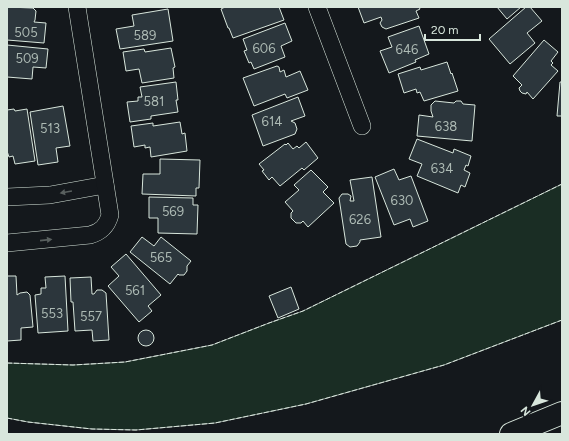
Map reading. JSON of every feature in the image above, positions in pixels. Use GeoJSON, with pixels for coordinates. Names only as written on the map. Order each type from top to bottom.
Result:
{"type":"FeatureCollection","features":[{"type":"Feature","properties":{"kind":"highway"},"geometry":{"type":"LineString","coordinates":[[511,434],[562,412]]}},
{"type":"Feature","properties":{"kind":"street"},"geometry":{"type":"LineString","coordinates":[[7,243],[96,234],[108,223],[110,215],[77,7]]}},
{"type":"Feature","properties":{"kind":"street"},"geometry":{"type":"LineString","coordinates":[[317,7],[362,126]]}},
{"type":"Feature","properties":{"kind":"street"},"geometry":{"type":"LineString","coordinates":[[7,196],[50,195],[105,185]]}},
{"type":"Feature","properties":{"kind":"green space"},"geometry":{"type":"Polygon","coordinates":[[[562,184],[562,320],[444,365],[306,404],[215,423],[136,430],[92,429],[28,422],[7,418],[7,363],[73,365],[125,362],[212,345],[303,311],[562,184]]]}},
{"type":"Feature","properties":{"kind":"building"},"geometry":{"type":"Polygon","coordinates":[[[7,7],[33,8],[36,11],[34,22],[46,23],[44,43],[7,40],[7,7]]]}},
{"type":"Feature","properties":{"kind":"building"},"geometry":{"type":"Polygon","coordinates":[[[225,7],[279,7],[284,20],[233,38],[221,9],[225,7]]]}},
{"type":"Feature","properties":{"kind":"building"},"geometry":{"type":"Polygon","coordinates":[[[358,7],[419,7],[420,9],[416,11],[419,18],[386,29],[382,27],[380,23],[382,20],[381,17],[364,23],[358,7]]]}},
{"type":"Feature","properties":{"kind":"building"},"geometry":{"type":"Polygon","coordinates":[[[497,7],[521,7],[507,19],[497,7]]]}},
{"type":"Feature","properties":{"kind":"building"},"geometry":{"type":"Polygon","coordinates":[[[526,7],[530,7],[542,21],[527,33],[535,43],[510,64],[489,39],[526,7]]]}},
{"type":"Feature","properties":{"kind":"building"},"geometry":{"type":"Polygon","coordinates":[[[168,9],[173,41],[120,49],[116,29],[134,26],[132,15],[168,9]]]}},
{"type":"Feature","properties":{"kind":"building"},"geometry":{"type":"Polygon","coordinates":[[[285,23],[292,41],[281,46],[285,57],[254,69],[251,62],[249,63],[244,51],[247,50],[243,39],[285,23]]]}},
{"type":"Feature","properties":{"kind":"building"},"geometry":{"type":"Polygon","coordinates":[[[419,26],[429,54],[415,60],[416,62],[389,73],[380,51],[392,47],[388,37],[419,26]]]}},
{"type":"Feature","properties":{"kind":"building"},"geometry":{"type":"Polygon","coordinates":[[[544,40],[558,52],[551,61],[553,63],[551,65],[558,71],[533,99],[527,92],[526,94],[520,91],[519,88],[522,85],[513,76],[544,40]]]}},
{"type":"Feature","properties":{"kind":"building"},"geometry":{"type":"Polygon","coordinates":[[[7,45],[48,49],[46,68],[33,67],[32,79],[7,77],[7,45]]]}},
{"type":"Feature","properties":{"kind":"building"},"geometry":{"type":"Polygon","coordinates":[[[171,48],[175,67],[173,68],[174,78],[142,83],[139,69],[126,71],[123,52],[144,49],[145,52],[171,48]]]}},
{"type":"Feature","properties":{"kind":"building"},"geometry":{"type":"Polygon","coordinates":[[[447,62],[458,91],[424,101],[420,92],[417,93],[416,89],[404,93],[398,74],[420,67],[421,70],[447,62]]]}},
{"type":"Feature","properties":{"kind":"building"},"geometry":{"type":"Polygon","coordinates":[[[277,66],[279,67],[280,72],[284,70],[286,77],[300,71],[308,90],[287,98],[285,94],[254,106],[243,78],[277,66]]]}},
{"type":"Feature","properties":{"kind":"building"},"geometry":{"type":"Polygon","coordinates":[[[176,82],[178,112],[151,116],[151,119],[130,122],[127,102],[138,101],[138,97],[142,97],[140,87],[176,82]]]}},
{"type":"Feature","properties":{"kind":"building"},"geometry":{"type":"Polygon","coordinates":[[[560,82],[562,82],[562,116],[557,116],[560,82]]]}},
{"type":"Feature","properties":{"kind":"building"},"geometry":{"type":"Polygon","coordinates":[[[298,97],[305,116],[291,121],[295,123],[297,129],[295,134],[263,146],[252,115],[298,97]]]}},
{"type":"Feature","properties":{"kind":"building"},"geometry":{"type":"Polygon","coordinates":[[[435,101],[454,103],[456,101],[461,101],[463,104],[475,105],[472,141],[417,136],[419,115],[433,117],[431,105],[435,101]]]}},
{"type":"Feature","properties":{"kind":"building"},"geometry":{"type":"Polygon","coordinates":[[[63,106],[70,146],[56,148],[58,162],[38,165],[30,112],[63,106]]]}},
{"type":"Feature","properties":{"kind":"building"},"geometry":{"type":"Polygon","coordinates":[[[14,109],[15,111],[27,109],[35,161],[15,164],[13,156],[9,157],[7,151],[7,110],[14,109]]]}},
{"type":"Feature","properties":{"kind":"building"},"geometry":{"type":"Polygon","coordinates":[[[180,122],[182,134],[185,133],[187,151],[151,157],[150,147],[145,148],[145,145],[134,147],[131,126],[153,123],[153,126],[180,122]]]}},
{"type":"Feature","properties":{"kind":"building"},"geometry":{"type":"Polygon","coordinates":[[[417,139],[453,153],[454,149],[471,156],[468,166],[466,165],[464,170],[470,173],[465,187],[461,185],[458,193],[417,176],[422,164],[409,159],[417,139]]]}},
{"type":"Feature","properties":{"kind":"building"},"geometry":{"type":"Polygon","coordinates":[[[306,142],[318,158],[304,170],[302,168],[280,186],[272,177],[269,180],[259,164],[285,144],[286,145],[288,143],[293,149],[297,146],[299,148],[306,142]]]}},
{"type":"Feature","properties":{"kind":"building"},"geometry":{"type":"Polygon","coordinates":[[[160,159],[200,160],[199,188],[196,188],[196,196],[142,194],[143,174],[160,174],[160,159]]]}},
{"type":"Feature","properties":{"kind":"building"},"geometry":{"type":"Polygon","coordinates":[[[394,169],[399,180],[411,176],[428,221],[413,227],[410,219],[394,225],[375,177],[394,169]]]}},
{"type":"Feature","properties":{"kind":"building"},"geometry":{"type":"Polygon","coordinates":[[[311,170],[328,187],[323,192],[334,203],[308,227],[303,221],[301,223],[296,223],[291,218],[291,213],[293,211],[285,202],[299,190],[294,185],[311,170]]]}},
{"type":"Feature","properties":{"kind":"building"},"geometry":{"type":"Polygon","coordinates":[[[372,177],[381,237],[360,240],[357,246],[350,247],[346,244],[339,198],[342,194],[348,194],[351,196],[350,201],[354,201],[350,180],[372,177]]]}},
{"type":"Feature","properties":{"kind":"building"},"geometry":{"type":"Polygon","coordinates":[[[149,197],[193,198],[193,205],[198,205],[197,234],[158,233],[158,218],[149,218],[149,197]]]}},
{"type":"Feature","properties":{"kind":"building"},"geometry":{"type":"Polygon","coordinates":[[[142,237],[154,246],[161,237],[191,261],[187,266],[187,271],[184,275],[178,274],[170,284],[130,252],[142,237]]]}},
{"type":"Feature","properties":{"kind":"building"},"geometry":{"type":"Polygon","coordinates":[[[126,254],[161,295],[148,306],[152,311],[139,322],[108,286],[119,276],[111,267],[126,254]]]}},
{"type":"Feature","properties":{"kind":"building"},"geometry":{"type":"Polygon","coordinates":[[[7,276],[16,276],[17,295],[27,292],[30,295],[33,327],[21,328],[21,340],[7,341],[7,276]]]}},
{"type":"Feature","properties":{"kind":"building"},"geometry":{"type":"Polygon","coordinates":[[[65,276],[68,331],[38,333],[35,295],[41,294],[41,288],[46,288],[45,277],[65,276]]]}},
{"type":"Feature","properties":{"kind":"building"},"geometry":{"type":"Polygon","coordinates":[[[91,277],[92,294],[94,294],[97,290],[102,290],[106,293],[109,340],[93,341],[92,330],[75,331],[73,302],[71,302],[70,278],[91,277]]]}},
{"type":"Feature","properties":{"kind":"building"},"geometry":{"type":"Polygon","coordinates":[[[291,287],[299,309],[278,318],[269,296],[291,287]]]}},
{"type":"Feature","properties":{"kind":"building"},"geometry":{"type":"Polygon","coordinates":[[[146,330],[152,332],[154,338],[152,344],[146,346],[140,344],[138,338],[140,332],[146,330]]]}},
{"type":"Feature","properties":{"kind":"fence"},"geometry":{"type":"LineString","coordinates":[[7,363],[73,365],[125,362],[212,345],[303,311],[562,184]]}},
{"type":"Feature","properties":{"kind":"fence"},"geometry":{"type":"LineString","coordinates":[[7,418],[28,422],[92,429],[136,430],[215,423],[306,404],[444,365],[562,320]]}}]}
